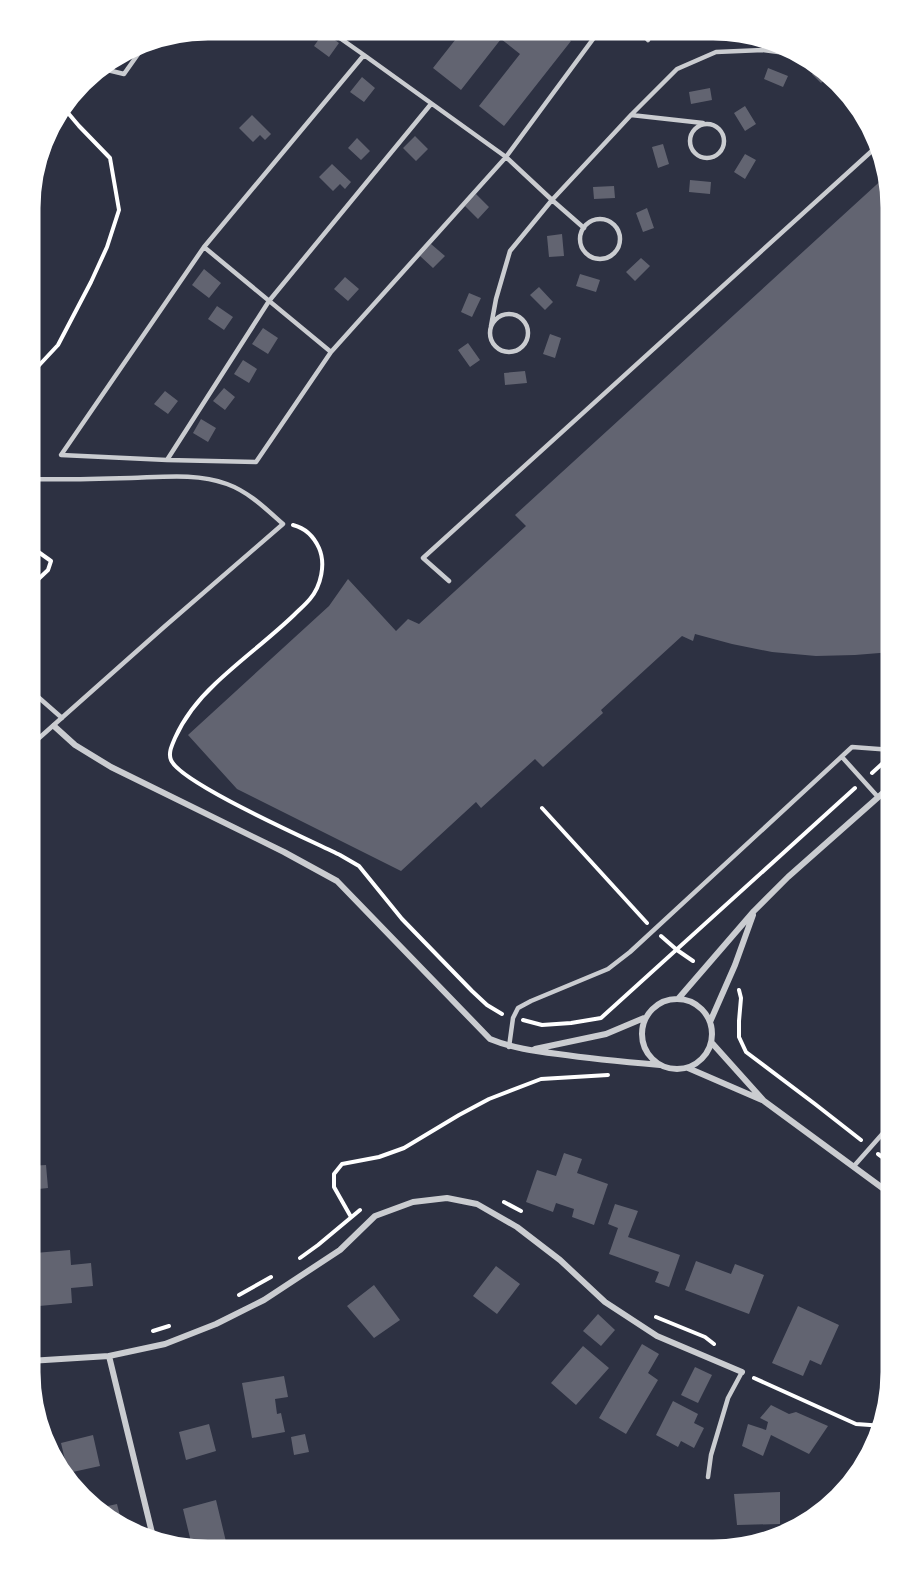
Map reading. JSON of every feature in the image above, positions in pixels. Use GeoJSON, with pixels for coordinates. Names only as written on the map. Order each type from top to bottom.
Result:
{"type":"FeatureCollection","features":[{"type":"Feature","properties":{"kind":"street"},"geometry":{"type":"LineString","coordinates":[[54,726],[75,745],[111,767],[284,852],[337,881],[490,1039],[509,1047],[529,1050],[605,1061],[688,1068],[706,1056],[713,1034],[705,1014],[689,1001],[678,999],[661,1002],[644,1018],[641,1036],[644,1048],[652,1060],[660,1065]]}},
{"type":"Feature","properties":{"kind":"street"},"geometry":{"type":"LineString","coordinates":[[678,999],[754,911],[882,794]]}},
{"type":"Feature","properties":{"kind":"street"},"geometry":{"type":"LineString","coordinates":[[710,1022],[735,965],[754,911]]}},
{"type":"Feature","properties":{"kind":"street"},"geometry":{"type":"LineString","coordinates":[[529,1050],[606,1034],[644,1018]]}},
{"type":"Feature","properties":{"kind":"street"},"geometry":{"type":"LineString","coordinates":[[712,1043],[764,1101],[882,1187]]}},
{"type":"Feature","properties":{"kind":"street"},"geometry":{"type":"LineString","coordinates":[[688,1068],[764,1101]]}},
{"type":"Feature","properties":{"kind":"street"},"geometry":{"type":"LineString","coordinates":[[39,1360],[109,1356],[165,1344],[216,1324],[264,1300],[340,1250],[375,1216],[413,1202],[447,1198],[477,1204],[517,1227],[560,1260],[605,1302],[657,1335],[742,1372]]}},
{"type":"Feature","properties":{"kind":"street"},"geometry":{"type":"LineString","coordinates":[[109,1356],[152,1531]]}},
{"type":"Feature","properties":{"kind":"lane"},"geometry":{"type":"LineString","coordinates":[[341,39],[506,156],[584,228]]}},
{"type":"Feature","properties":{"kind":"lane"},"geometry":{"type":"LineString","coordinates":[[364,55],[204,247],[61,455],[256,462],[331,352],[506,156],[593,39]]}},
{"type":"Feature","properties":{"kind":"lane"},"geometry":{"type":"LineString","coordinates":[[491,326],[494,321],[505,314],[523,319],[527,324],[529,337],[522,348],[517,351],[504,352],[498,350],[491,339],[491,326],[496,299],[510,251],[552,200],[677,69],[716,52],[763,50],[778,52]]}},
{"type":"Feature","properties":{"kind":"lane"},"geometry":{"type":"LineString","coordinates":[[109,71],[124,74],[138,54]]}},
{"type":"Feature","properties":{"kind":"lane"},"geometry":{"type":"LineString","coordinates":[[167,460],[269,301],[431,104]]}},
{"type":"Feature","properties":{"kind":"lane"},"geometry":{"type":"LineString","coordinates":[[631,115],[706,124],[717,127],[724,141],[720,151],[711,157],[700,156],[692,148],[691,143],[693,132],[706,124]]}},
{"type":"Feature","properties":{"kind":"lane"},"geometry":{"type":"LineString","coordinates":[[449,581],[423,558],[872,151]]}},
{"type":"Feature","properties":{"kind":"lane"},"geometry":{"type":"LineString","coordinates":[[601,218],[613,223],[620,235],[618,248],[608,257],[590,256],[580,240],[584,228],[588,223],[601,218]]}},
{"type":"Feature","properties":{"kind":"lane"},"geometry":{"type":"LineString","coordinates":[[204,247],[331,352]]}},
{"type":"Feature","properties":{"kind":"lane"},"geometry":{"type":"LineString","coordinates":[[39,479],[178,476],[204,478],[229,484],[255,499],[283,524],[39,739]]}},
{"type":"Feature","properties":{"kind":"lane"},"geometry":{"type":"LineString","coordinates":[[39,698],[62,718]]}},
{"type":"Feature","properties":{"kind":"lane"},"geometry":{"type":"LineString","coordinates":[[509,1047],[513,1018],[518,1008],[608,969],[654,930],[852,747],[882,749]]}},
{"type":"Feature","properties":{"kind":"lane"},"geometry":{"type":"LineString","coordinates":[[842,757],[879,797]]}},
{"type":"Feature","properties":{"kind":"lane"},"geometry":{"type":"LineString","coordinates":[[854,1166],[882,1135]]}},
{"type":"Feature","properties":{"kind":"lane"},"geometry":{"type":"LineString","coordinates":[[708,1477],[711,1455],[728,1398],[742,1372]]}},
{"type":"Feature","properties":{"kind":"path"},"geometry":{"type":"LineString","coordinates":[[39,365],[58,345],[91,282],[107,248],[119,210],[110,158],[68,113]]}},
{"type":"Feature","properties":{"kind":"path"},"geometry":{"type":"LineString","coordinates":[[283,524],[295,525],[308,532],[316,541],[322,555],[319,583],[311,598],[215,684],[195,705],[178,731],[170,749],[170,759],[189,778],[219,796],[359,866],[402,919],[472,991],[499,1013],[542,1025],[601,1018],[882,764]]}},
{"type":"Feature","properties":{"kind":"path"},"geometry":{"type":"LineString","coordinates":[[39,552],[51,561],[48,570],[39,579]]}},
{"type":"Feature","properties":{"kind":"path"},"geometry":{"type":"LineString","coordinates":[[542,808],[654,930],[697,964]]}},
{"type":"Feature","properties":{"kind":"path"},"geometry":{"type":"LineString","coordinates":[[738,985],[741,998],[740,1037],[746,1052],[882,1156]]}},
{"type":"Feature","properties":{"kind":"path"},"geometry":{"type":"LineString","coordinates":[[351,1217],[334,1187],[334,1174],[342,1164],[379,1157],[404,1149],[489,1099],[541,1079],[613,1075]]}},
{"type":"Feature","properties":{"kind":"path"},"geometry":{"type":"LineString","coordinates":[[501,1201],[523,1213]]}},
{"type":"Feature","properties":{"kind":"path"},"geometry":{"type":"LineString","coordinates":[[292,1264],[366,1207]]}},
{"type":"Feature","properties":{"kind":"path"},"geometry":{"type":"LineString","coordinates":[[234,1297],[273,1276]]}},
{"type":"Feature","properties":{"kind":"path"},"geometry":{"type":"LineString","coordinates":[[653,1316],[705,1337],[717,1347]]}},
{"type":"Feature","properties":{"kind":"path"},"geometry":{"type":"LineString","coordinates":[[149,1332],[176,1324]]}},
{"type":"Feature","properties":{"kind":"path"},"geometry":{"type":"LineString","coordinates":[[742,1372],[835,1416],[856,1424],[873,1426]]}},
{"type":"Feature","properties":{"kind":"building"},"geometry":{"type":"Polygon","coordinates":[[[319,39],[334,39],[339,43],[329,57],[314,46],[319,39]]]}},
{"type":"Feature","properties":{"kind":"building"},"geometry":{"type":"Polygon","coordinates":[[[456,39],[501,39],[461,90],[433,68],[456,39]]]}},
{"type":"Feature","properties":{"kind":"building"},"geometry":{"type":"Polygon","coordinates":[[[501,39],[568,39],[571,41],[504,126],[479,106],[520,54],[501,39]]]}},
{"type":"Feature","properties":{"kind":"building"},"geometry":{"type":"Polygon","coordinates":[[[768,68],[788,76],[783,87],[764,79],[768,68]]]}},
{"type":"Feature","properties":{"kind":"building"},"geometry":{"type":"Polygon","coordinates":[[[814,72],[824,80],[821,83],[812,74],[814,72]]]}},
{"type":"Feature","properties":{"kind":"building"},"geometry":{"type":"Polygon","coordinates":[[[362,77],[375,88],[364,102],[350,92],[362,77]]]}},
{"type":"Feature","properties":{"kind":"building"},"geometry":{"type":"Polygon","coordinates":[[[710,88],[712,100],[691,104],[689,92],[710,88]]]}},
{"type":"Feature","properties":{"kind":"building"},"geometry":{"type":"Polygon","coordinates":[[[745,106],[756,124],[745,131],[734,113],[745,106]]]}},
{"type":"Feature","properties":{"kind":"building"},"geometry":{"type":"Polygon","coordinates":[[[252,115],[271,134],[265,140],[260,135],[253,142],[239,128],[252,115]]]}},
{"type":"Feature","properties":{"kind":"building"},"geometry":{"type":"Polygon","coordinates":[[[415,136],[428,149],[416,161],[403,148],[415,136]]]}},
{"type":"Feature","properties":{"kind":"building"},"geometry":{"type":"Polygon","coordinates":[[[357,138],[370,151],[361,160],[348,148],[357,138]]]}},
{"type":"Feature","properties":{"kind":"building"},"geometry":{"type":"Polygon","coordinates":[[[663,144],[669,164],[658,168],[652,147],[663,144]]]}},
{"type":"Feature","properties":{"kind":"building"},"geometry":{"type":"Polygon","coordinates":[[[745,154],[756,160],[745,179],[734,172],[745,154]]]}},
{"type":"Feature","properties":{"kind":"building"},"geometry":{"type":"Polygon","coordinates":[[[332,164],[351,182],[345,189],[340,184],[333,191],[319,177],[332,164]]]}},
{"type":"Feature","properties":{"kind":"building"},"geometry":{"type":"Polygon","coordinates":[[[690,180],[711,182],[710,194],[689,192],[690,180]]]}},
{"type":"Feature","properties":{"kind":"building"},"geometry":{"type":"Polygon","coordinates":[[[880,182],[882,197],[882,653],[816,656],[772,652],[695,634],[693,641],[682,636],[601,710],[603,713],[543,767],[535,759],[481,808],[476,802],[401,871],[237,789],[188,735],[329,606],[348,579],[396,631],[408,619],[419,624],[526,526],[515,515],[880,182]]]}},
{"type":"Feature","properties":{"kind":"building"},"geometry":{"type":"Polygon","coordinates":[[[614,186],[615,198],[594,199],[593,187],[614,186]]]}},
{"type":"Feature","properties":{"kind":"building"},"geometry":{"type":"Polygon","coordinates":[[[476,194],[489,207],[478,219],[465,206],[476,194]]]}},
{"type":"Feature","properties":{"kind":"building"},"geometry":{"type":"Polygon","coordinates":[[[647,208],[654,228],[643,232],[636,213],[647,208]]]}},
{"type":"Feature","properties":{"kind":"building"},"geometry":{"type":"Polygon","coordinates":[[[562,234],[564,256],[549,257],[547,236],[562,234]]]}},
{"type":"Feature","properties":{"kind":"building"},"geometry":{"type":"Polygon","coordinates":[[[431,244],[445,256],[433,268],[420,256],[431,244]]]}},
{"type":"Feature","properties":{"kind":"building"},"geometry":{"type":"Polygon","coordinates":[[[641,258],[650,266],[635,281],[626,272],[641,258]]]}},
{"type":"Feature","properties":{"kind":"building"},"geometry":{"type":"Polygon","coordinates":[[[204,269],[221,283],[209,298],[192,285],[204,269]]]}},
{"type":"Feature","properties":{"kind":"building"},"geometry":{"type":"Polygon","coordinates":[[[580,274],[600,280],[596,292],[576,286],[580,274]]]}},
{"type":"Feature","properties":{"kind":"building"},"geometry":{"type":"Polygon","coordinates":[[[345,277],[359,289],[348,301],[334,289],[345,277]]]}},
{"type":"Feature","properties":{"kind":"building"},"geometry":{"type":"Polygon","coordinates":[[[539,287],[553,302],[545,310],[530,295],[539,287]]]}},
{"type":"Feature","properties":{"kind":"building"},"geometry":{"type":"Polygon","coordinates":[[[469,293],[481,298],[472,317],[461,312],[469,293]]]}},
{"type":"Feature","properties":{"kind":"building"},"geometry":{"type":"Polygon","coordinates":[[[217,306],[233,317],[224,330],[208,319],[217,306]]]}},
{"type":"Feature","properties":{"kind":"building"},"geometry":{"type":"Polygon","coordinates":[[[263,328],[278,338],[268,354],[252,344],[263,328]]]}},
{"type":"Feature","properties":{"kind":"building"},"geometry":{"type":"Polygon","coordinates":[[[550,334],[561,338],[555,358],[543,354],[550,334]]]}},
{"type":"Feature","properties":{"kind":"building"},"geometry":{"type":"Polygon","coordinates":[[[468,343],[480,360],[470,367],[458,350],[468,343]]]}},
{"type":"Feature","properties":{"kind":"building"},"geometry":{"type":"Polygon","coordinates":[[[243,360],[257,369],[249,383],[234,374],[243,360]]]}},
{"type":"Feature","properties":{"kind":"building"},"geometry":{"type":"Polygon","coordinates":[[[525,371],[527,383],[505,385],[504,373],[525,371]]]}},
{"type":"Feature","properties":{"kind":"building"},"geometry":{"type":"Polygon","coordinates":[[[224,388],[235,397],[225,410],[213,401],[224,388]]]}},
{"type":"Feature","properties":{"kind":"building"},"geometry":{"type":"Polygon","coordinates":[[[165,391],[178,401],[168,414],[154,404],[165,391]]]}},
{"type":"Feature","properties":{"kind":"building"},"geometry":{"type":"Polygon","coordinates":[[[201,419],[216,428],[208,442],[193,433],[201,419]]]}},
{"type":"Feature","properties":{"kind":"building"},"geometry":{"type":"Polygon","coordinates":[[[564,1153],[582,1159],[577,1173],[608,1184],[594,1225],[572,1217],[574,1209],[556,1203],[553,1212],[526,1202],[537,1170],[556,1176],[564,1153]]]}},
{"type":"Feature","properties":{"kind":"building"},"geometry":{"type":"Polygon","coordinates":[[[39,1165],[46,1165],[48,1188],[39,1189],[39,1165]]]}},
{"type":"Feature","properties":{"kind":"building"},"geometry":{"type":"Polygon","coordinates":[[[615,1204],[638,1211],[628,1237],[680,1255],[669,1287],[655,1282],[659,1272],[609,1254],[618,1228],[608,1224],[615,1204]]]}},
{"type":"Feature","properties":{"kind":"building"},"geometry":{"type":"Polygon","coordinates":[[[70,1250],[71,1265],[91,1263],[93,1286],[71,1288],[72,1303],[39,1306],[39,1253],[70,1250]]]}},
{"type":"Feature","properties":{"kind":"building"},"geometry":{"type":"Polygon","coordinates":[[[696,1261],[731,1274],[735,1264],[764,1275],[749,1314],[685,1290],[696,1261]]]}},
{"type":"Feature","properties":{"kind":"building"},"geometry":{"type":"Polygon","coordinates":[[[496,1266],[520,1284],[497,1314],[473,1296],[496,1266]]]}},
{"type":"Feature","properties":{"kind":"building"},"geometry":{"type":"Polygon","coordinates":[[[374,1285],[400,1320],[374,1338],[347,1306],[374,1285]]]}},
{"type":"Feature","properties":{"kind":"building"},"geometry":{"type":"Polygon","coordinates":[[[798,1306],[839,1325],[821,1365],[810,1360],[803,1376],[772,1363],[798,1306]]]}},
{"type":"Feature","properties":{"kind":"building"},"geometry":{"type":"Polygon","coordinates":[[[598,1314],[615,1330],[601,1346],[583,1331],[598,1314]]]}},
{"type":"Feature","properties":{"kind":"building"},"geometry":{"type":"Polygon","coordinates":[[[642,1344],[659,1354],[648,1373],[658,1380],[626,1434],[599,1418],[642,1344]]]}},
{"type":"Feature","properties":{"kind":"building"},"geometry":{"type":"Polygon","coordinates":[[[583,1346],[609,1368],[576,1405],[551,1383],[583,1346]]]}},
{"type":"Feature","properties":{"kind":"building"},"geometry":{"type":"Polygon","coordinates":[[[695,1367],[712,1375],[698,1403],[681,1395],[695,1367]]]}},
{"type":"Feature","properties":{"kind":"building"},"geometry":{"type":"Polygon","coordinates":[[[284,1376],[288,1397],[275,1399],[277,1414],[281,1413],[285,1432],[252,1438],[242,1383],[284,1376]]]}},
{"type":"Feature","properties":{"kind":"building"},"geometry":{"type":"Polygon","coordinates":[[[673,1401],[698,1414],[694,1423],[704,1428],[694,1448],[681,1441],[678,1447],[656,1435],[673,1401]]]}},
{"type":"Feature","properties":{"kind":"building"},"geometry":{"type":"Polygon","coordinates":[[[771,1405],[789,1414],[796,1412],[828,1426],[809,1454],[771,1435],[763,1456],[742,1446],[748,1424],[766,1430],[768,1422],[760,1418],[771,1405]]]}},
{"type":"Feature","properties":{"kind":"building"},"geometry":{"type":"Polygon","coordinates":[[[209,1424],[216,1451],[186,1460],[179,1432],[209,1424]]]}},
{"type":"Feature","properties":{"kind":"building"},"geometry":{"type":"Polygon","coordinates":[[[305,1434],[309,1452],[294,1455],[291,1437],[305,1434]]]}},
{"type":"Feature","properties":{"kind":"building"},"geometry":{"type":"Polygon","coordinates":[[[93,1435],[100,1466],[72,1472],[65,1462],[61,1443],[93,1435]]]}},
{"type":"Feature","properties":{"kind":"building"},"geometry":{"type":"Polygon","coordinates":[[[780,1492],[780,1524],[737,1525],[734,1494],[780,1492]]]}},
{"type":"Feature","properties":{"kind":"building"},"geometry":{"type":"Polygon","coordinates":[[[216,1500],[226,1541],[191,1540],[183,1509],[216,1500]]]}},
{"type":"Feature","properties":{"kind":"building"},"geometry":{"type":"Polygon","coordinates":[[[117,1504],[120,1516],[106,1506],[117,1504]]]}}]}
